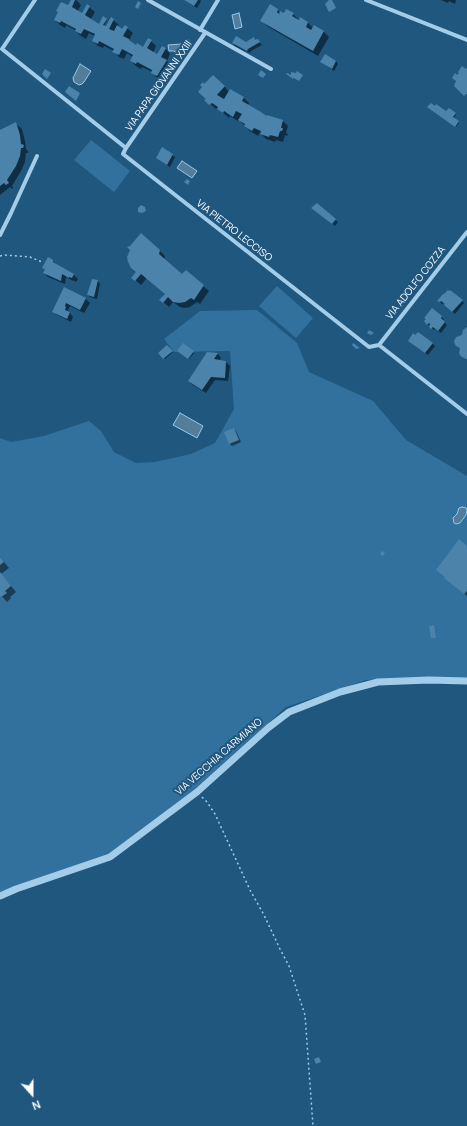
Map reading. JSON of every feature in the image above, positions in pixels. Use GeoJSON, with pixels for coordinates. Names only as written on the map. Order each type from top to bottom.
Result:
{"type":"FeatureCollection","features":[{"type":"Feature","properties":{"kind":"street","name":"VIA PIETRO LECCISO"},"geometry":{"type":"LineString","coordinates":[[36,0],[2,49],[126,148],[123,154],[369,348],[378,345],[467,414]]}},
{"type":"Feature","properties":{"kind":"street"},"geometry":{"type":"LineString","coordinates":[[148,0],[271,69]]}},
{"type":"Feature","properties":{"kind":"street"},"geometry":{"type":"LineString","coordinates":[[200,30],[218,0]]}},
{"type":"Feature","properties":{"kind":"street"},"geometry":{"type":"LineString","coordinates":[[366,0],[467,40]]}},
{"type":"Feature","properties":{"kind":"street","name":"VIA PAPA GIOVANNI XXIII"},"geometry":{"type":"LineString","coordinates":[[126,148],[205,33]]}},
{"type":"Feature","properties":{"kind":"street"},"geometry":{"type":"LineString","coordinates":[[0,235],[37,156]]}},
{"type":"Feature","properties":{"kind":"street","name":"VIA ADOLFO COZZA"},"geometry":{"type":"LineString","coordinates":[[378,345],[467,232]]}},
{"type":"Feature","properties":{"kind":"street","name":"VIA VECCHIA CARMIANO"},"geometry":{"type":"LineString","coordinates":[[0,896],[16,889],[110,857],[197,792],[268,728],[289,712],[340,692],[378,682],[430,680],[467,681]]}},
{"type":"Feature","properties":{"kind":"path"},"geometry":{"type":"LineString","coordinates":[[0,256],[30,257],[42,262]]}},
{"type":"Feature","properties":{"kind":"path"},"geometry":{"type":"LineString","coordinates":[[197,792],[207,802],[215,814],[250,890],[289,966],[304,1015],[313,1126]]}},
{"type":"Feature","properties":{"kind":"shaded area"},"geometry":{"type":"Polygon","coordinates":[[[239,13],[242,27],[235,29],[232,15],[239,13]]]}},
{"type":"Feature","properties":{"kind":"shaded area"},"geometry":{"type":"Polygon","coordinates":[[[188,40],[190,41],[191,45],[186,49],[184,54],[178,55],[174,51],[169,51],[168,45],[181,44],[188,40]]]}},
{"type":"Feature","properties":{"kind":"shaded area"},"geometry":{"type":"Polygon","coordinates":[[[80,64],[91,71],[84,82],[79,85],[74,82],[73,78],[80,64]]]}},
{"type":"Feature","properties":{"kind":"shaded area"},"geometry":{"type":"Polygon","coordinates":[[[91,140],[130,171],[114,192],[74,160],[91,140]]]}},
{"type":"Feature","properties":{"kind":"shaded area"},"geometry":{"type":"Polygon","coordinates":[[[182,161],[197,171],[192,178],[177,168],[182,161]]]}},
{"type":"Feature","properties":{"kind":"shaded area"},"geometry":{"type":"Polygon","coordinates":[[[277,286],[313,318],[296,338],[259,306],[277,286]]]}},
{"type":"Feature","properties":{"kind":"shaded area"},"geometry":{"type":"Polygon","coordinates":[[[257,310],[297,343],[309,372],[373,401],[406,440],[467,476],[467,679],[366,680],[286,707],[192,792],[109,855],[0,893],[0,438],[11,442],[44,436],[89,421],[101,431],[114,452],[136,463],[155,462],[191,454],[215,443],[234,409],[230,351],[174,352],[164,339],[200,311],[257,310]]]}},
{"type":"Feature","properties":{"kind":"shaded area"},"geometry":{"type":"Polygon","coordinates":[[[180,413],[203,426],[197,438],[173,425],[180,413]]]}},
{"type":"Feature","properties":{"kind":"shaded area"},"geometry":{"type":"Polygon","coordinates":[[[459,508],[466,508],[467,510],[466,515],[460,523],[456,524],[454,523],[453,518],[457,514],[459,508]]]}},
{"type":"Feature","properties":{"kind":"building"},"geometry":{"type":"Polygon","coordinates":[[[71,0],[75,0],[72,7],[82,13],[87,4],[90,6],[85,15],[99,24],[103,16],[107,19],[103,25],[106,26],[111,17],[114,19],[109,29],[114,31],[117,25],[122,29],[125,25],[128,27],[123,36],[136,45],[137,43],[143,47],[148,38],[152,40],[147,48],[157,54],[162,46],[166,48],[161,57],[167,60],[157,76],[151,73],[152,70],[137,62],[136,64],[130,61],[133,55],[122,49],[119,55],[112,52],[114,49],[99,41],[98,44],[92,41],[95,34],[84,29],[81,34],[75,31],[76,29],[61,21],[60,23],[54,20],[58,12],[56,11],[61,2],[68,5],[71,0]]]}},
{"type":"Feature","properties":{"kind":"building"},"geometry":{"type":"Polygon","coordinates":[[[184,0],[198,0],[194,6],[184,0]]]}},
{"type":"Feature","properties":{"kind":"building"},"geometry":{"type":"Polygon","coordinates":[[[329,0],[332,0],[336,8],[329,12],[325,4],[329,0]]]}},
{"type":"Feature","properties":{"kind":"building"},"geometry":{"type":"Polygon","coordinates":[[[138,1],[141,3],[138,9],[135,7],[138,1]]]}},
{"type":"Feature","properties":{"kind":"building"},"geometry":{"type":"Polygon","coordinates":[[[270,4],[278,9],[277,12],[279,14],[280,11],[284,13],[286,9],[294,13],[292,16],[299,20],[300,17],[308,22],[306,27],[311,30],[314,25],[324,31],[313,51],[260,21],[270,4]]]}},
{"type":"Feature","properties":{"kind":"building"},"geometry":{"type":"Polygon","coordinates":[[[236,36],[246,42],[254,37],[255,40],[258,39],[260,42],[247,51],[232,43],[236,36]]]}},
{"type":"Feature","properties":{"kind":"building"},"geometry":{"type":"Polygon","coordinates":[[[325,54],[336,61],[332,69],[320,62],[325,54]]]}},
{"type":"Feature","properties":{"kind":"building"},"geometry":{"type":"Polygon","coordinates":[[[462,66],[466,69],[467,68],[467,94],[464,96],[454,86],[456,81],[452,78],[455,73],[457,75],[459,73],[458,72],[462,66]]]}},
{"type":"Feature","properties":{"kind":"building"},"geometry":{"type":"Polygon","coordinates":[[[45,69],[51,73],[47,79],[42,74],[45,69]]]}},
{"type":"Feature","properties":{"kind":"building"},"geometry":{"type":"Polygon","coordinates":[[[261,70],[266,74],[263,78],[258,75],[261,70]]]}},
{"type":"Feature","properties":{"kind":"building"},"geometry":{"type":"Polygon","coordinates":[[[297,71],[303,75],[299,81],[286,74],[291,75],[291,72],[296,73],[297,71]]]}},
{"type":"Feature","properties":{"kind":"building"},"geometry":{"type":"Polygon","coordinates":[[[213,75],[225,86],[217,95],[224,99],[230,89],[244,97],[242,101],[267,116],[283,120],[281,128],[283,128],[278,137],[270,135],[269,137],[260,134],[261,131],[254,128],[252,131],[238,120],[242,114],[236,111],[233,117],[224,111],[223,113],[217,109],[218,107],[212,103],[209,105],[204,100],[206,99],[198,92],[202,87],[200,85],[203,82],[204,84],[213,75]]]}},
{"type":"Feature","properties":{"kind":"building"},"geometry":{"type":"Polygon","coordinates":[[[69,86],[80,93],[76,101],[65,92],[69,86]]]}},
{"type":"Feature","properties":{"kind":"building"},"geometry":{"type":"Polygon","coordinates":[[[431,103],[435,106],[436,104],[446,111],[449,108],[456,113],[453,117],[459,121],[455,127],[427,107],[431,103]]]}},
{"type":"Feature","properties":{"kind":"building"},"geometry":{"type":"Polygon","coordinates":[[[16,122],[21,144],[24,145],[23,148],[21,148],[16,166],[7,180],[9,183],[6,185],[4,183],[0,186],[0,130],[16,122]]]}},
{"type":"Feature","properties":{"kind":"building"},"geometry":{"type":"Polygon","coordinates":[[[162,147],[173,154],[167,165],[156,158],[162,147]]]}},
{"type":"Feature","properties":{"kind":"building"},"geometry":{"type":"Polygon","coordinates":[[[187,179],[190,181],[188,185],[184,182],[187,179]]]}},
{"type":"Feature","properties":{"kind":"building"},"geometry":{"type":"Polygon","coordinates":[[[317,203],[336,219],[332,224],[311,208],[317,203]]]}},
{"type":"Feature","properties":{"kind":"building"},"geometry":{"type":"Polygon","coordinates":[[[141,205],[145,207],[146,211],[142,213],[138,212],[138,208],[141,205]]]}},
{"type":"Feature","properties":{"kind":"building"},"geometry":{"type":"Polygon","coordinates":[[[141,233],[160,250],[159,254],[182,274],[186,270],[204,285],[194,300],[191,298],[185,302],[179,303],[173,302],[168,297],[163,303],[159,300],[165,294],[141,274],[135,281],[131,278],[136,272],[131,268],[128,262],[127,257],[130,250],[127,247],[130,246],[141,233]]]}},
{"type":"Feature","properties":{"kind":"building"},"geometry":{"type":"Polygon","coordinates":[[[48,257],[53,260],[53,262],[74,274],[72,278],[62,274],[61,281],[43,273],[45,269],[42,268],[48,257]]]}},
{"type":"Feature","properties":{"kind":"building"},"geometry":{"type":"Polygon","coordinates":[[[92,279],[98,280],[94,297],[87,295],[92,279]]]}},
{"type":"Feature","properties":{"kind":"building"},"geometry":{"type":"Polygon","coordinates":[[[64,287],[86,298],[80,310],[66,303],[65,310],[70,312],[67,319],[52,312],[64,287]]]}},
{"type":"Feature","properties":{"kind":"building"},"geometry":{"type":"Polygon","coordinates":[[[448,290],[463,300],[452,312],[441,301],[437,301],[448,290]]]}},
{"type":"Feature","properties":{"kind":"building"},"geometry":{"type":"Polygon","coordinates":[[[432,308],[442,316],[441,318],[445,322],[438,331],[433,327],[431,329],[429,327],[430,324],[429,323],[427,325],[424,321],[426,319],[424,318],[432,308]]]}},
{"type":"Feature","properties":{"kind":"building"},"geometry":{"type":"Polygon","coordinates":[[[467,327],[466,359],[460,355],[460,348],[456,346],[454,342],[456,337],[462,335],[463,330],[467,327]]]}},
{"type":"Feature","properties":{"kind":"building"},"geometry":{"type":"Polygon","coordinates":[[[369,330],[374,333],[371,335],[367,333],[369,330]]]}},
{"type":"Feature","properties":{"kind":"building"},"geometry":{"type":"Polygon","coordinates":[[[418,332],[433,343],[425,353],[408,341],[413,333],[415,335],[418,332]]]}},
{"type":"Feature","properties":{"kind":"building"},"geometry":{"type":"Polygon","coordinates":[[[183,343],[194,351],[188,359],[177,351],[183,343]]]}},
{"type":"Feature","properties":{"kind":"building"},"geometry":{"type":"Polygon","coordinates":[[[353,343],[360,348],[356,349],[352,345],[353,343]]]}},
{"type":"Feature","properties":{"kind":"building"},"geometry":{"type":"Polygon","coordinates":[[[167,345],[173,351],[163,359],[158,353],[167,345]]]}},
{"type":"Feature","properties":{"kind":"building"},"geometry":{"type":"Polygon","coordinates":[[[207,352],[218,353],[214,359],[226,361],[225,378],[211,377],[202,390],[188,381],[207,352]]]}},
{"type":"Feature","properties":{"kind":"building"},"geometry":{"type":"Polygon","coordinates":[[[234,428],[239,440],[229,444],[224,432],[234,428]]]}},
{"type":"Feature","properties":{"kind":"building"},"geometry":{"type":"Polygon","coordinates":[[[459,539],[467,546],[467,591],[464,594],[436,570],[459,539]]]}},
{"type":"Feature","properties":{"kind":"building"},"geometry":{"type":"Polygon","coordinates":[[[382,551],[385,553],[383,556],[380,554],[382,551]]]}},
{"type":"Feature","properties":{"kind":"building"},"geometry":{"type":"Polygon","coordinates":[[[0,557],[4,562],[0,565],[0,557]]]}},
{"type":"Feature","properties":{"kind":"building"},"geometry":{"type":"Polygon","coordinates":[[[0,572],[11,586],[5,591],[7,593],[1,597],[0,596],[0,572]]]}},
{"type":"Feature","properties":{"kind":"building"},"geometry":{"type":"Polygon","coordinates":[[[434,625],[436,638],[431,638],[429,626],[434,625]]]}},
{"type":"Feature","properties":{"kind":"building"},"geometry":{"type":"Polygon","coordinates":[[[319,1057],[321,1062],[316,1064],[314,1059],[319,1057]]]}}]}
